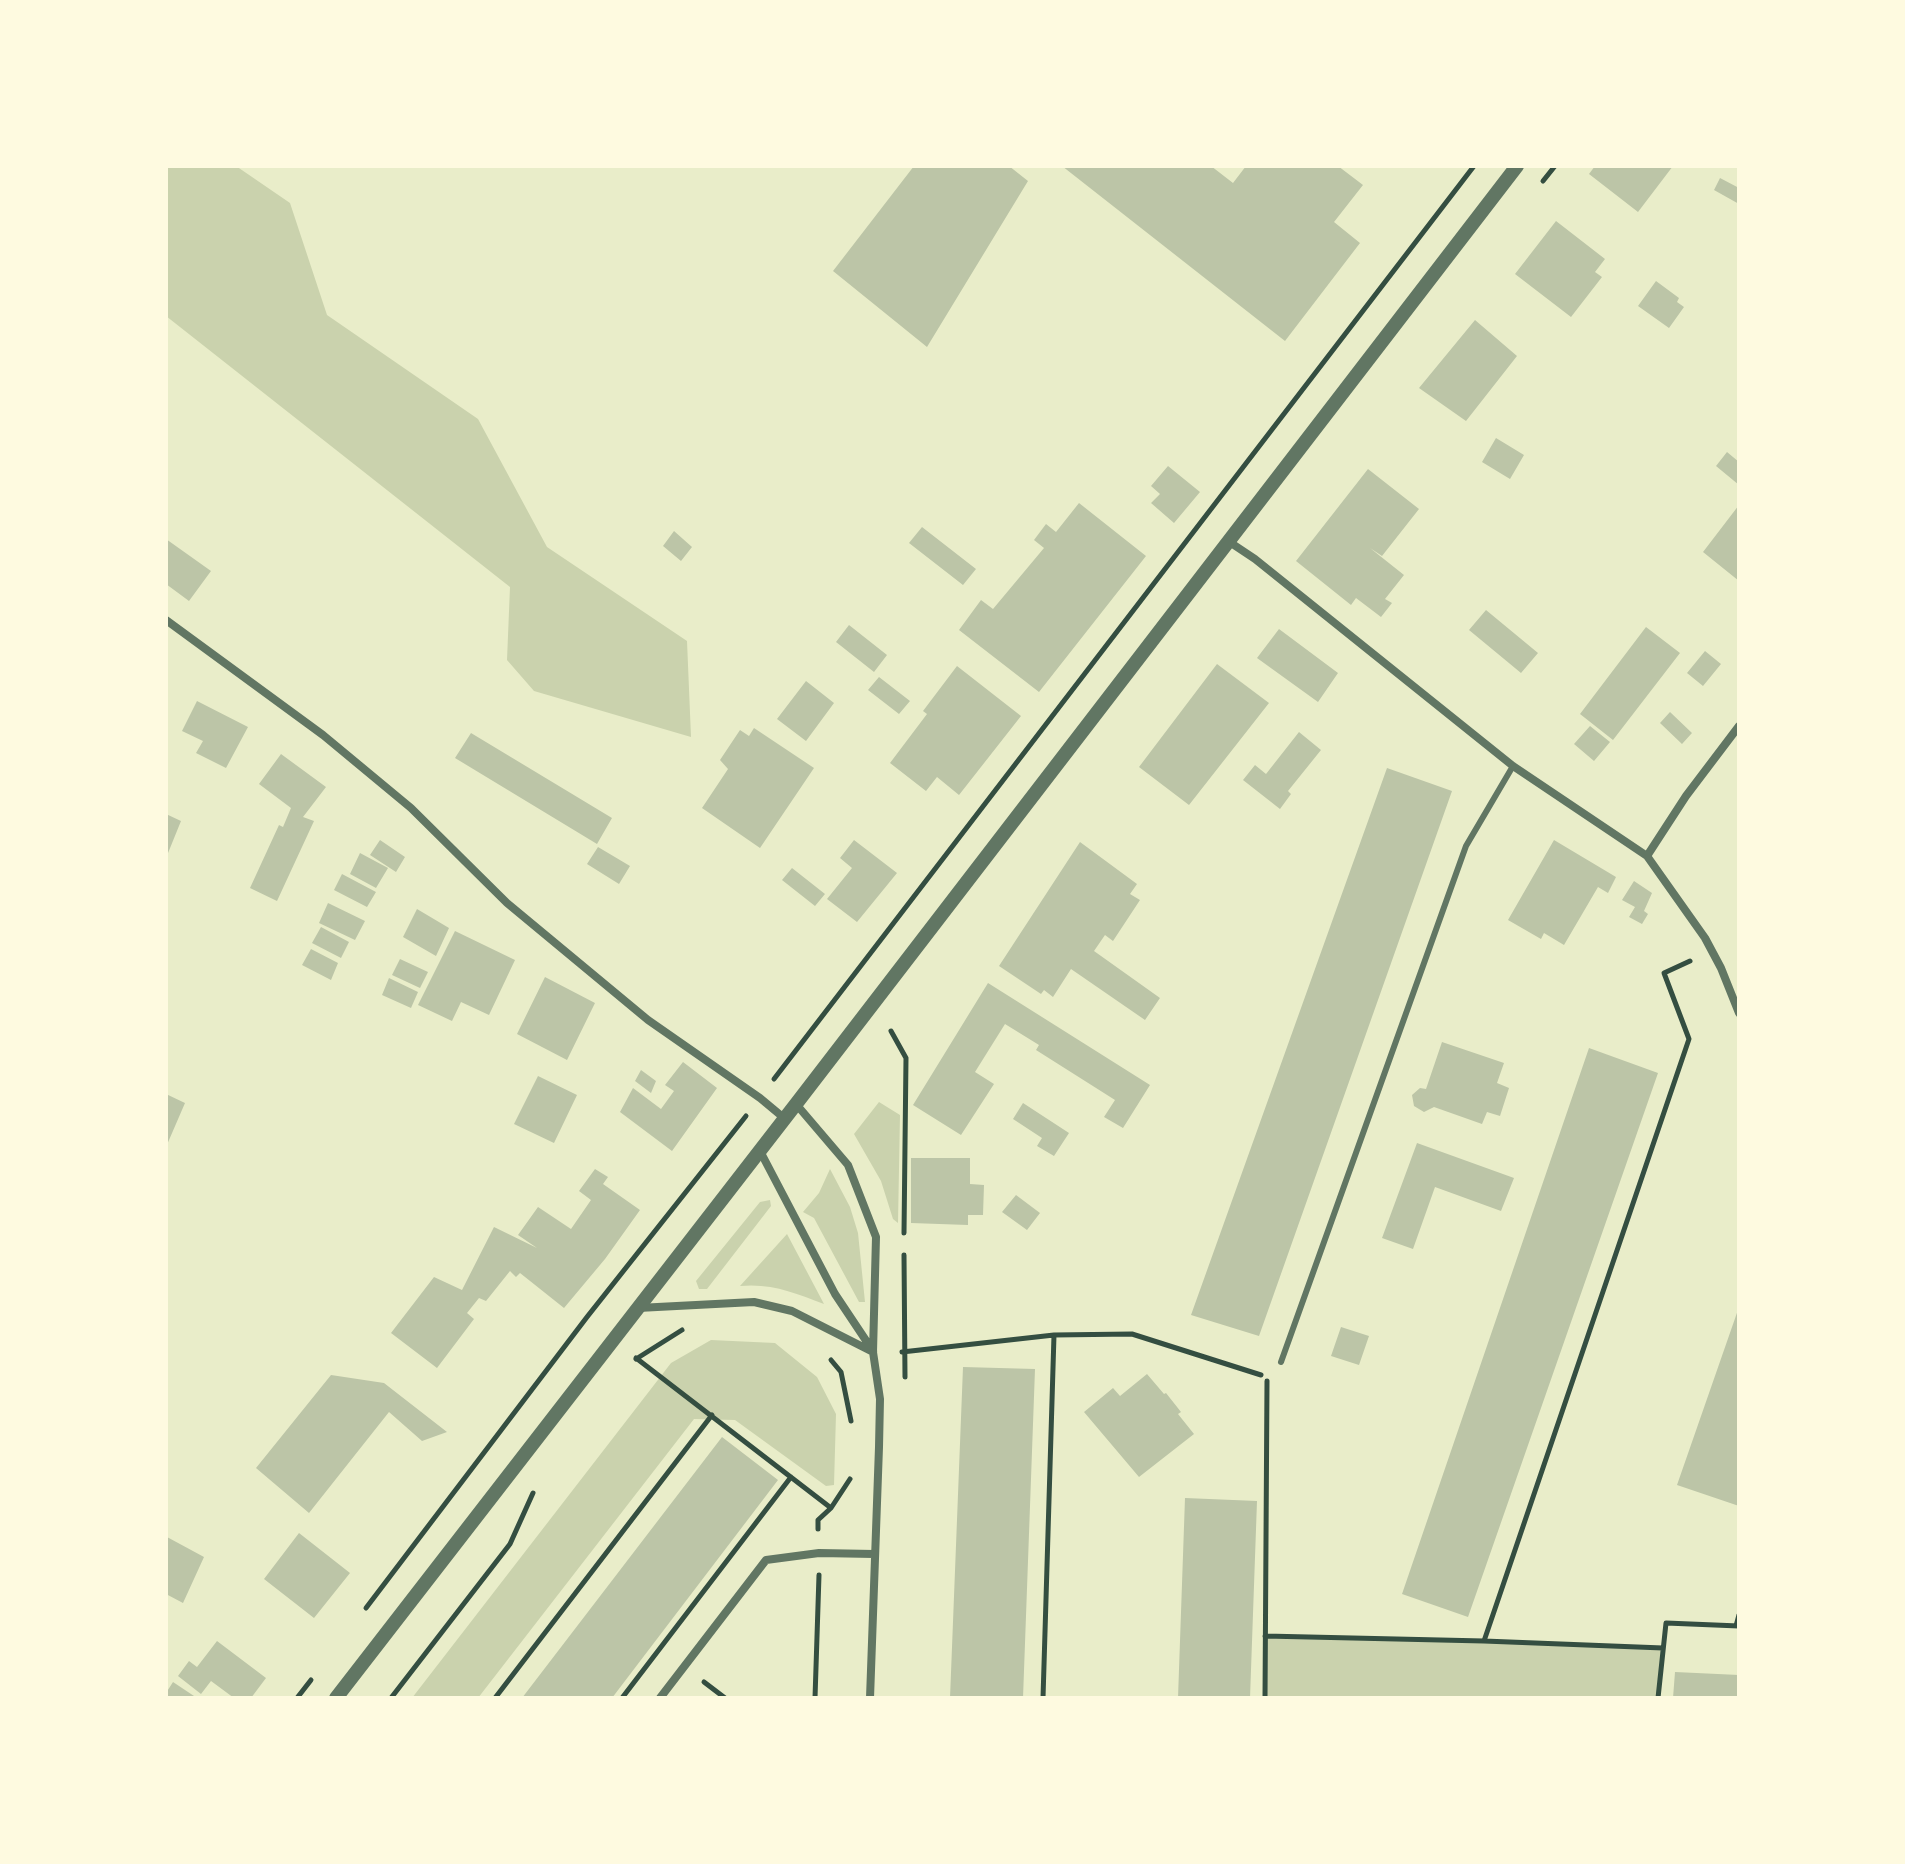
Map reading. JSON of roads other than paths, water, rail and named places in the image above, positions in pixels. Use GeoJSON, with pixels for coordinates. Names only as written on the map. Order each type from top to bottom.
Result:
{"type":"FeatureCollection","features":[{"type":"Feature","properties":{"kind":"street"},"geometry":{"type":"LineString","coordinates":[[336,1698],[1517,166]]}},
{"type":"Feature","properties":{"kind":"street"},"geometry":{"type":"LineString","coordinates":[[1228,541],[1255,559],[1513,766],[1647,856],[1705,938],[1739,1013]]}},
{"type":"Feature","properties":{"kind":"street"},"geometry":{"type":"LineString","coordinates":[[166,620],[345,754],[411,808],[507,903],[648,1020],[784,1118]]}},
{"type":"Feature","properties":{"kind":"street"},"geometry":{"type":"LineString","coordinates":[[1647,856],[1686,796],[1739,726]]}},
{"type":"Feature","properties":{"kind":"street"},"geometry":{"type":"LineString","coordinates":[[796,1104],[848,1165],[876,1237],[873,1352],[880,1399],[870,1698]]}},
{"type":"Feature","properties":{"kind":"street"},"geometry":{"type":"LineString","coordinates":[[760,1149],[835,1294],[873,1352]]}},
{"type":"Feature","properties":{"kind":"street"},"geometry":{"type":"LineString","coordinates":[[638,1308],[754,1302],[792,1311],[873,1352]]}},
{"type":"Feature","properties":{"kind":"street"},"geometry":{"type":"LineString","coordinates":[[660,1698],[766,1560],[819,1553],[874,1554]]}},
{"type":"Feature","properties":{"kind":"lane"},"geometry":{"type":"LineString","coordinates":[[1281,1362],[1466,846],[1513,766]]}}]}
